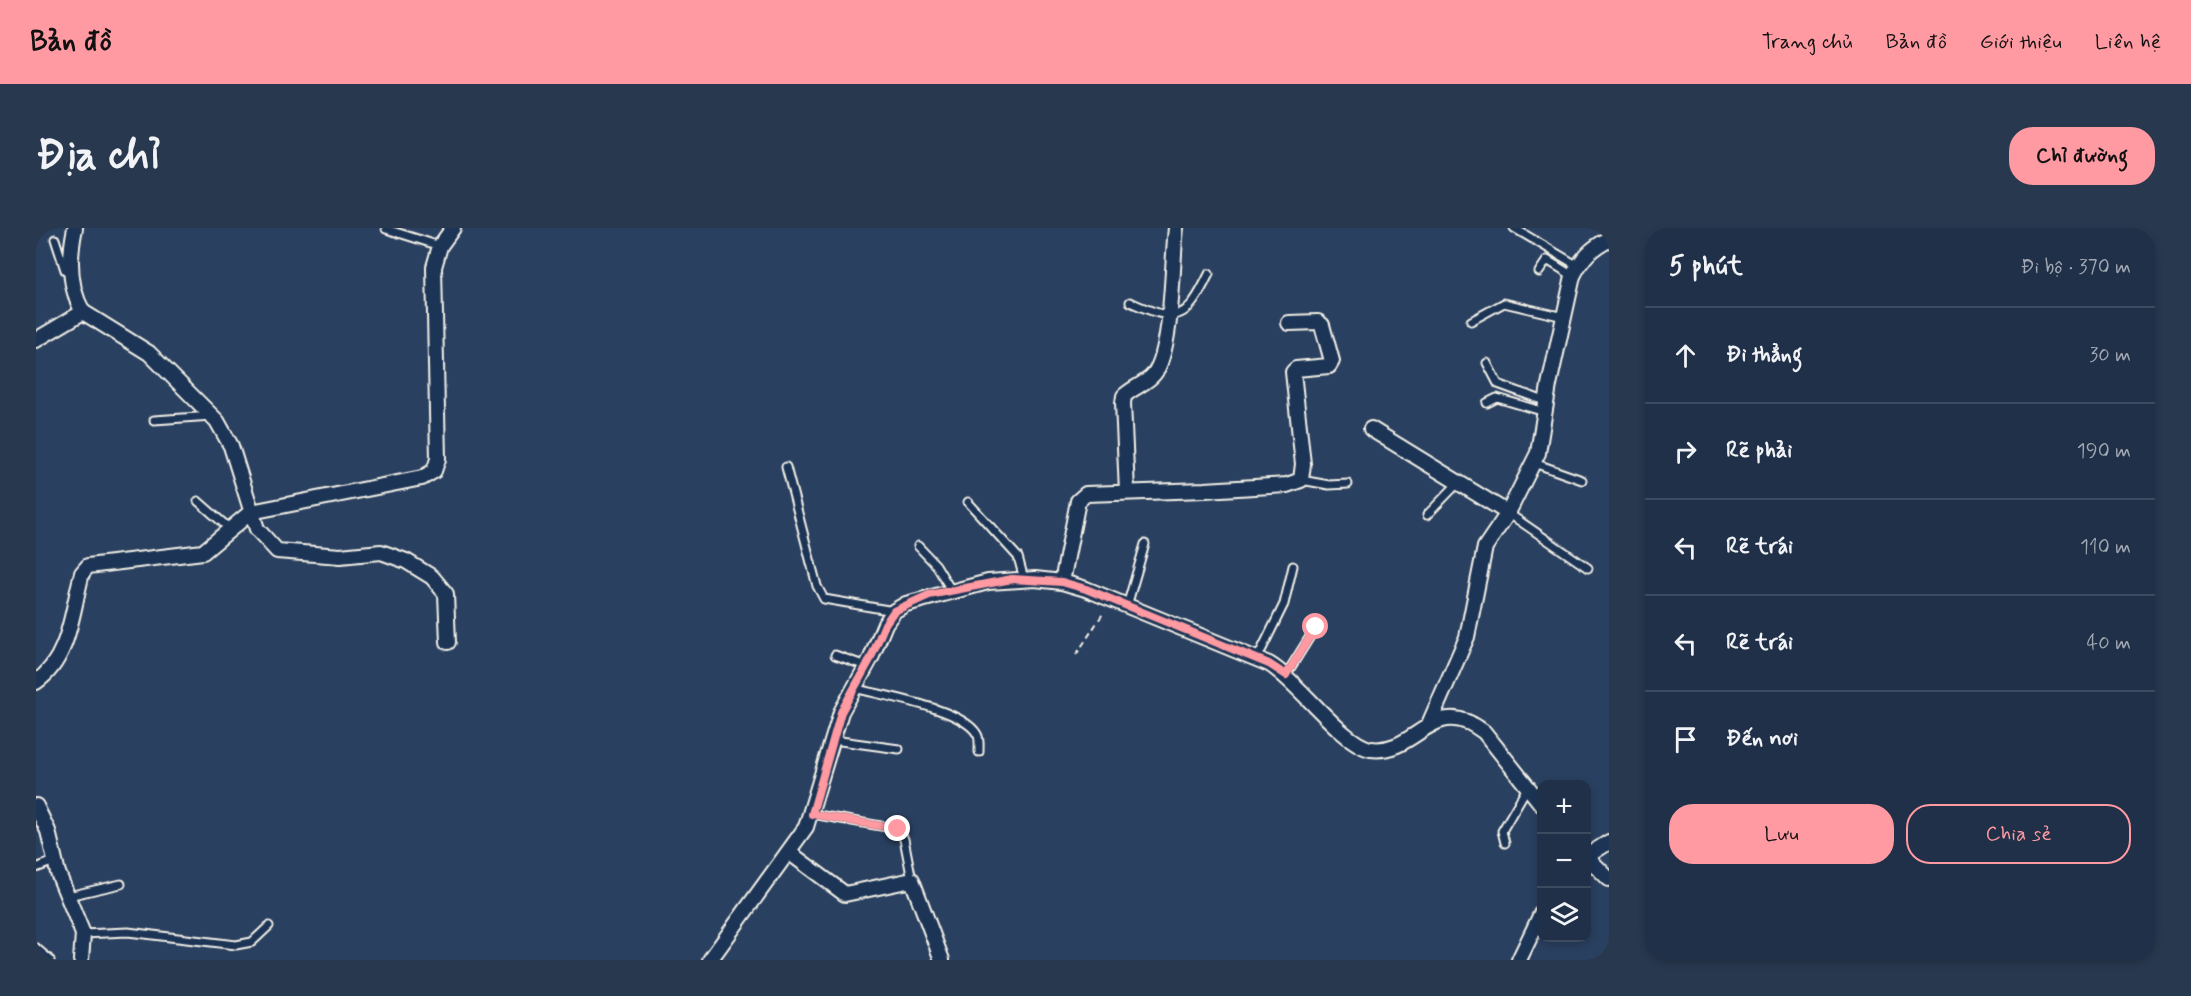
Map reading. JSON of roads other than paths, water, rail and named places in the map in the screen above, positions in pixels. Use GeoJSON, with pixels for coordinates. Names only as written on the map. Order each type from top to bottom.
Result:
{"type":"FeatureCollection","features":[{"type":"Feature","properties":{"kind":"street"},"geometry":{"type":"LineString","coordinates":[[75,228],[70,252],[71,272],[77,302],[83,312],[149,353],[225,431],[258,529],[278,551],[340,556],[381,552],[406,561],[432,577],[446,594],[448,642]]}},
{"type":"Feature","properties":{"kind":"street"},"geometry":{"type":"LineString","coordinates":[[36,682],[55,664],[62,651],[82,573],[88,566],[203,552],[251,512],[422,478],[434,471],[438,459],[434,267],[440,246],[453,228]]}},
{"type":"Feature","properties":{"kind":"street"},"geometry":{"type":"LineString","coordinates":[[1126,492],[1124,396],[1154,374],[1170,316],[1176,228]]}},
{"type":"Feature","properties":{"kind":"street"},"geometry":{"type":"LineString","coordinates":[[1429,724],[1467,637],[1482,556],[1534,463],[1564,317],[1576,271],[1592,247],[1609,239]]}},
{"type":"Feature","properties":{"kind":"street"},"geometry":{"type":"LineString","coordinates":[[36,340],[83,312]]}},
{"type":"Feature","properties":{"kind":"street"},"geometry":{"type":"LineString","coordinates":[[1062,582],[1078,501],[1086,494],[1094,491],[1126,492],[1287,485],[1300,480],[1303,464],[1293,372],[1296,369],[1329,366],[1332,361],[1322,325],[1318,322],[1289,323]]}},
{"type":"Feature","properties":{"kind":"street"},"geometry":{"type":"LineString","coordinates":[[1371,429],[1508,513]]}},
{"type":"Feature","properties":{"kind":"street"},"geometry":{"type":"LineString","coordinates":[[710,960],[790,853],[812,814],[841,712],[885,624],[894,611],[914,601],[988,582],[1024,579],[1062,582],[1257,659],[1286,675],[1346,735],[1368,748],[1395,746],[1429,724],[1442,719],[1458,718],[1472,723],[1484,732],[1537,799]]}},
{"type":"Feature","properties":{"kind":"street"},"geometry":{"type":"LineString","coordinates":[[36,806],[48,831],[54,861],[83,934],[81,960]]}},
{"type":"Feature","properties":{"kind":"street"},"geometry":{"type":"LineString","coordinates":[[1591,853],[1609,842]]}},
{"type":"Feature","properties":{"kind":"street"},"geometry":{"type":"LineString","coordinates":[[790,853],[845,894],[912,880],[942,960]]}},
{"type":"Feature","properties":{"kind":"street"},"geometry":{"type":"LineString","coordinates":[[1591,860],[1609,879]]}},
{"type":"Feature","properties":{"kind":"street"},"geometry":{"type":"LineString","coordinates":[[1519,960],[1537,922]]}},
{"type":"Feature","properties":{"kind":"lane"},"geometry":{"type":"LineString","coordinates":[[1514,228],[1576,271]]}},
{"type":"Feature","properties":{"kind":"lane"},"geometry":{"type":"LineString","coordinates":[[386,229],[440,246]]}},
{"type":"Feature","properties":{"kind":"lane"},"geometry":{"type":"LineString","coordinates":[[55,239],[62,266],[71,272]]}},
{"type":"Feature","properties":{"kind":"lane"},"geometry":{"type":"LineString","coordinates":[[1539,272],[1547,260],[1576,271]]}},
{"type":"Feature","properties":{"kind":"lane"},"geometry":{"type":"LineString","coordinates":[[1130,302],[1155,313],[1170,316],[1186,311],[1197,300],[1209,274]]}},
{"type":"Feature","properties":{"kind":"lane"},"geometry":{"type":"LineString","coordinates":[[1471,321],[1504,303],[1564,317]]}},
{"type":"Feature","properties":{"kind":"lane"},"geometry":{"type":"LineString","coordinates":[[1487,363],[1498,384],[1546,407]]}},
{"type":"Feature","properties":{"kind":"lane"},"geometry":{"type":"LineString","coordinates":[[1487,403],[1497,398],[1546,407]]}},
{"type":"Feature","properties":{"kind":"lane"},"geometry":{"type":"LineString","coordinates":[[154,420],[212,416]]}},
{"type":"Feature","properties":{"kind":"lane"},"geometry":{"type":"LineString","coordinates":[[1534,463],[1582,480]]}},
{"type":"Feature","properties":{"kind":"lane"},"geometry":{"type":"LineString","coordinates":[[786,467],[817,586],[824,599],[894,611]]}},
{"type":"Feature","properties":{"kind":"lane"},"geometry":{"type":"LineString","coordinates":[[1300,480],[1329,485],[1348,484]]}},
{"type":"Feature","properties":{"kind":"lane"},"geometry":{"type":"LineString","coordinates":[[1427,515],[1458,483]]}},
{"type":"Feature","properties":{"kind":"lane"},"geometry":{"type":"LineString","coordinates":[[198,501],[230,529]]}},
{"type":"Feature","properties":{"kind":"lane"},"geometry":{"type":"LineString","coordinates":[[968,502],[1018,557],[1024,579]]}},
{"type":"Feature","properties":{"kind":"lane"},"geometry":{"type":"LineString","coordinates":[[1508,513],[1588,568]]}},
{"type":"Feature","properties":{"kind":"lane"},"geometry":{"type":"LineString","coordinates":[[1127,606],[1145,544]]}},
{"type":"Feature","properties":{"kind":"lane"},"geometry":{"type":"LineString","coordinates":[[918,546],[936,565],[951,590]]}},
{"type":"Feature","properties":{"kind":"lane"},"geometry":{"type":"LineString","coordinates":[[1257,659],[1284,604],[1293,566]]}},
{"type":"Feature","properties":{"kind":"lane"},"geometry":{"type":"LineString","coordinates":[[1286,675],[1316,627]]}},
{"type":"Feature","properties":{"kind":"lane"},"geometry":{"type":"LineString","coordinates":[[835,655],[866,666]]}},
{"type":"Feature","properties":{"kind":"lane"},"geometry":{"type":"LineString","coordinates":[[854,688],[951,714],[968,724],[979,735],[979,752]]}},
{"type":"Feature","properties":{"kind":"lane"},"geometry":{"type":"LineString","coordinates":[[833,740],[899,749]]}},
{"type":"Feature","properties":{"kind":"lane"},"geometry":{"type":"LineString","coordinates":[[1506,843],[1502,831],[1527,788]]}},
{"type":"Feature","properties":{"kind":"lane"},"geometry":{"type":"LineString","coordinates":[[812,814],[898,829],[904,839],[912,880]]}},
{"type":"Feature","properties":{"kind":"lane"},"geometry":{"type":"LineString","coordinates":[[36,868],[54,861]]}},
{"type":"Feature","properties":{"kind":"lane"},"geometry":{"type":"LineString","coordinates":[[68,896],[121,884]]}},
{"type":"Feature","properties":{"kind":"lane"},"geometry":{"type":"LineString","coordinates":[[83,934],[128,932],[236,945],[252,942],[268,926]]}},
{"type":"Feature","properties":{"kind":"lane"},"geometry":{"type":"LineString","coordinates":[[36,948],[50,960]]}}]}
